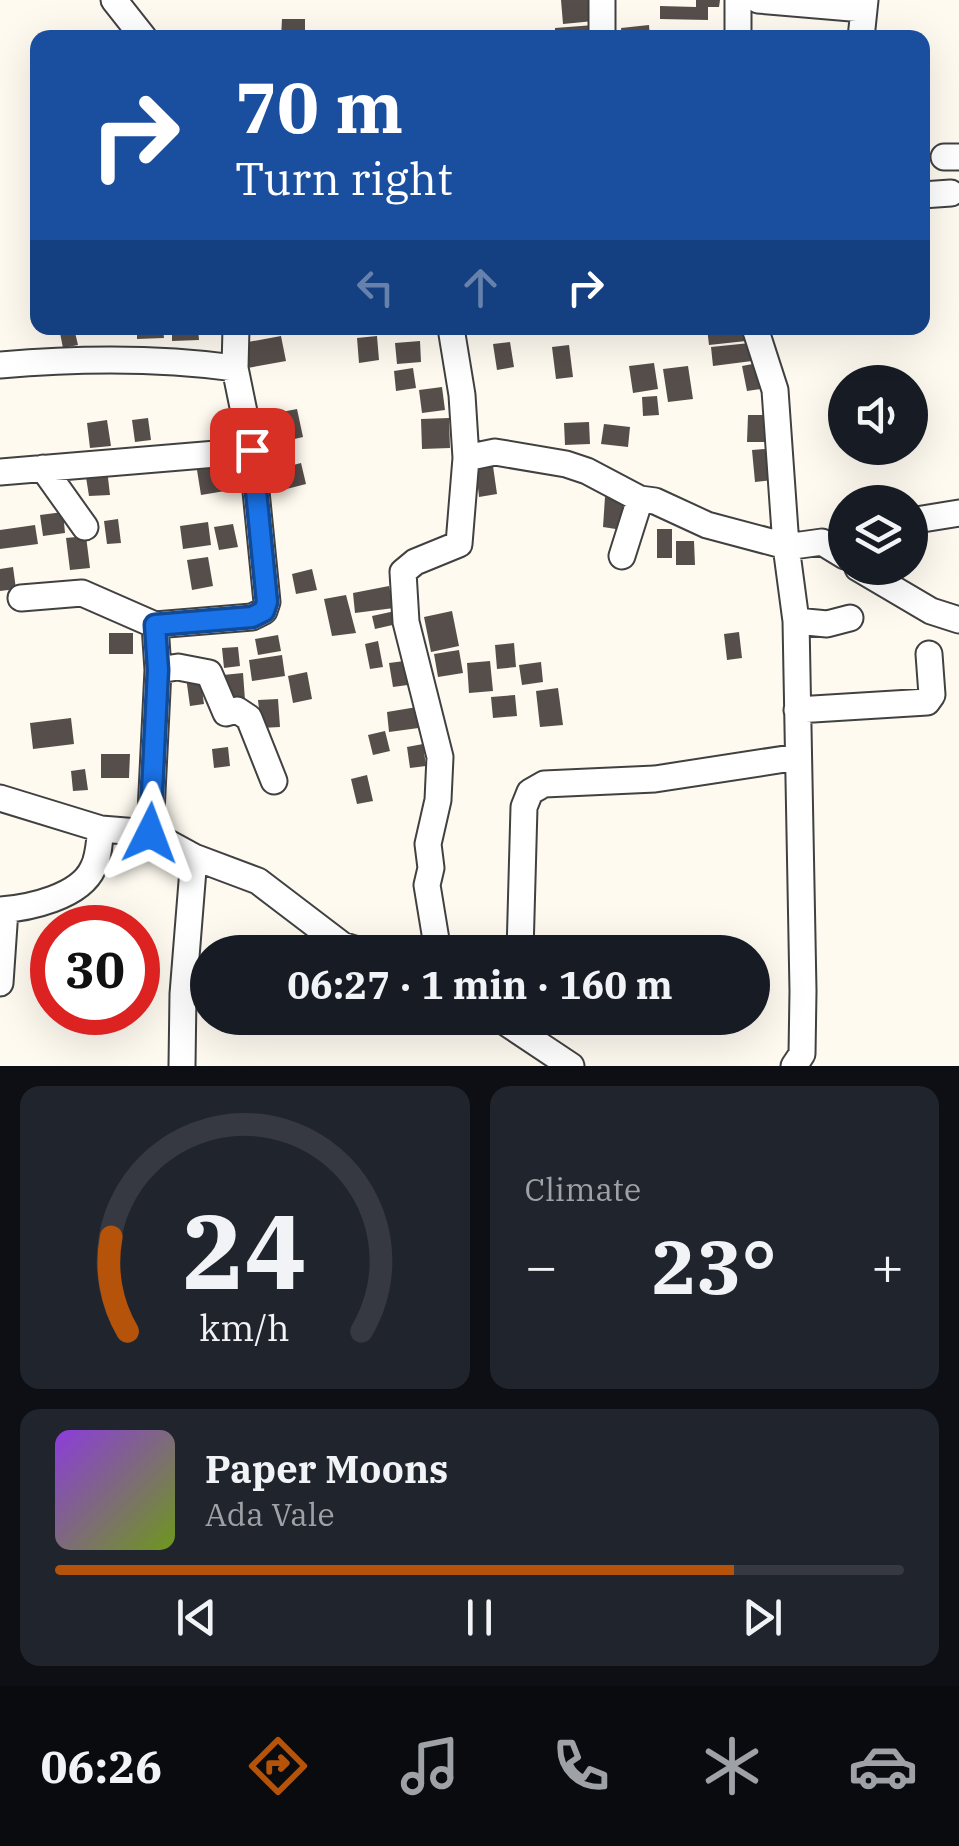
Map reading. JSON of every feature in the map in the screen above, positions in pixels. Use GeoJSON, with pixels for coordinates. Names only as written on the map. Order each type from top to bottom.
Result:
{"type":"FeatureCollection","features":[{"type":"Feature","properties":{"kind":"street"},"geometry":{"type":"LineString","coordinates":[[114,0],[138,30]]}},
{"type":"Feature","properties":{"kind":"street"},"geometry":{"type":"LineString","coordinates":[[602,0],[602,30]]}},
{"type":"Feature","properties":{"kind":"street"},"geometry":{"type":"LineString","coordinates":[[738,0],[738,30]]}},
{"type":"Feature","properties":{"kind":"street"},"geometry":{"type":"LineString","coordinates":[[758,0],[864,4],[862,30]]}},
{"type":"Feature","properties":{"kind":"street"},"geometry":{"type":"LineString","coordinates":[[930,195],[951,193]]}},
{"type":"Feature","properties":{"kind":"street"},"geometry":{"type":"LineString","coordinates":[[21,598],[82,594],[155,625],[252,617],[264,611],[267,602],[252,450],[235,368],[236,335]]}},
{"type":"Feature","properties":{"kind":"street"},"geometry":{"type":"LineString","coordinates":[[435,935],[427,885],[431,868],[428,844],[438,800],[440,757],[406,622],[402,588],[403,572],[415,562],[460,544],[466,458],[453,335]]}},
{"type":"Feature","properties":{"kind":"street"},"geometry":{"type":"LineString","coordinates":[[757,335],[775,390],[796,621],[802,1062]]}},
{"type":"Feature","properties":{"kind":"street"},"geometry":{"type":"LineString","coordinates":[[0,365],[84,358],[173,359],[235,368]]}},
{"type":"Feature","properties":{"kind":"street"},"geometry":{"type":"LineString","coordinates":[[0,472],[252,450]]}},
{"type":"Feature","properties":{"kind":"street"},"geometry":{"type":"LineString","coordinates":[[466,458],[496,452],[566,464],[707,525],[786,543],[822,542],[828,546]]}},
{"type":"Feature","properties":{"kind":"street"},"geometry":{"type":"LineString","coordinates":[[44,468],[85,527]]}},
{"type":"Feature","properties":{"kind":"street"},"geometry":{"type":"LineString","coordinates":[[622,556],[640,499]]}},
{"type":"Feature","properties":{"kind":"street"},"geometry":{"type":"LineString","coordinates":[[928,518],[959,514]]}},
{"type":"Feature","properties":{"kind":"street"},"geometry":{"type":"LineString","coordinates":[[786,543],[828,534]]}},
{"type":"Feature","properties":{"kind":"street"},"geometry":{"type":"LineString","coordinates":[[887,585],[931,611],[959,620]]}},
{"type":"Feature","properties":{"kind":"street"},"geometry":{"type":"LineString","coordinates":[[796,621],[827,624],[850,618]]}},
{"type":"Feature","properties":{"kind":"street"},"geometry":{"type":"LineString","coordinates":[[150,833],[158,670],[155,625]]}},
{"type":"Feature","properties":{"kind":"street"},"geometry":{"type":"LineString","coordinates":[[797,710],[927,702],[932,696],[929,654]]}},
{"type":"Feature","properties":{"kind":"street"},"geometry":{"type":"LineString","coordinates":[[158,670],[178,667],[210,673],[226,712],[237,710],[248,718],[274,781]]}},
{"type":"Feature","properties":{"kind":"street"},"geometry":{"type":"LineString","coordinates":[[520,935],[524,807],[530,792],[544,784],[655,779],[798,756]]}},
{"type":"Feature","properties":{"kind":"street"},"geometry":{"type":"LineString","coordinates":[[0,798],[102,829],[150,833],[194,857],[258,881],[329,935]]}},
{"type":"Feature","properties":{"kind":"street"},"geometry":{"type":"LineString","coordinates":[[0,983],[3,910],[65,894],[85,881],[95,866],[102,829]]}},
{"type":"Feature","properties":{"kind":"street"},"geometry":{"type":"LineString","coordinates":[[182,1066],[183,994],[194,857]]}},
{"type":"Feature","properties":{"kind":"street"},"geometry":{"type":"LineString","coordinates":[[527,1035],[571,1066]]}},
{"type":"Feature","properties":{"kind":"building"},"geometry":{"type":"Polygon","coordinates":[[[561,0],[592,0],[594,21],[563,24],[561,0]]]}},
{"type":"Feature","properties":{"kind":"building"},"geometry":{"type":"Polygon","coordinates":[[[696,0],[720,0],[719,7],[708,7],[708,20],[660,19],[660,6],[696,7],[696,0]]]}},
{"type":"Feature","properties":{"kind":"building"},"geometry":{"type":"Polygon","coordinates":[[[282,19],[305,19],[305,30],[281,30],[282,19]]]}},
{"type":"Feature","properties":{"kind":"building"},"geometry":{"type":"Polygon","coordinates":[[[594,25],[594,30],[555,30],[594,25]]]}},
{"type":"Feature","properties":{"kind":"building"},"geometry":{"type":"Polygon","coordinates":[[[649,25],[649,30],[621,30],[649,25]]]}},
{"type":"Feature","properties":{"kind":"building"},"geometry":{"type":"Polygon","coordinates":[[[60,335],[76,335],[78,345],[63,348],[60,335]]]}},
{"type":"Feature","properties":{"kind":"building"},"geometry":{"type":"Polygon","coordinates":[[[137,335],[164,338],[137,339],[137,335]]]}},
{"type":"Feature","properties":{"kind":"building"},"geometry":{"type":"Polygon","coordinates":[[[172,335],[199,335],[199,340],[172,341],[172,335]]]}},
{"type":"Feature","properties":{"kind":"building"},"geometry":{"type":"Polygon","coordinates":[[[708,335],[746,335],[746,341],[709,345],[708,335]]]}},
{"type":"Feature","properties":{"kind":"building"},"geometry":{"type":"Polygon","coordinates":[[[281,336],[286,361],[242,369],[237,344],[281,336]]]}},
{"type":"Feature","properties":{"kind":"building"},"geometry":{"type":"Polygon","coordinates":[[[377,336],[379,360],[359,363],[357,338],[377,336]]]}},
{"type":"Feature","properties":{"kind":"building"},"geometry":{"type":"Polygon","coordinates":[[[420,341],[421,362],[397,364],[395,343],[420,341]]]}},
{"type":"Feature","properties":{"kind":"building"},"geometry":{"type":"Polygon","coordinates":[[[510,342],[514,367],[497,370],[493,344],[510,342]]]}},
{"type":"Feature","properties":{"kind":"building"},"geometry":{"type":"Polygon","coordinates":[[[750,343],[752,361],[713,366],[711,347],[750,343]]]}},
{"type":"Feature","properties":{"kind":"building"},"geometry":{"type":"Polygon","coordinates":[[[569,345],[573,377],[556,379],[552,347],[569,345]]]}},
{"type":"Feature","properties":{"kind":"building"},"geometry":{"type":"Polygon","coordinates":[[[763,362],[768,388],[747,391],[742,366],[763,362]]]}},
{"type":"Feature","properties":{"kind":"building"},"geometry":{"type":"Polygon","coordinates":[[[654,363],[658,389],[633,393],[629,366],[654,363]]]}},
{"type":"Feature","properties":{"kind":"building"},"geometry":{"type":"Polygon","coordinates":[[[688,366],[693,399],[668,402],[663,369],[688,366]]]}},
{"type":"Feature","properties":{"kind":"building"},"geometry":{"type":"Polygon","coordinates":[[[413,368],[416,388],[396,391],[394,371],[413,368]]]}},
{"type":"Feature","properties":{"kind":"building"},"geometry":{"type":"Polygon","coordinates":[[[442,387],[445,410],[422,413],[419,390],[442,387]]]}},
{"type":"Feature","properties":{"kind":"building"},"geometry":{"type":"Polygon","coordinates":[[[657,396],[659,415],[643,416],[642,397],[657,396]]]}},
{"type":"Feature","properties":{"kind":"building"},"geometry":{"type":"Polygon","coordinates":[[[297,409],[303,437],[273,444],[266,415],[297,409]]]}},
{"type":"Feature","properties":{"kind":"building"},"geometry":{"type":"Polygon","coordinates":[[[748,415],[773,415],[773,442],[747,442],[748,415]]]}},
{"type":"Feature","properties":{"kind":"building"},"geometry":{"type":"Polygon","coordinates":[[[148,418],[151,440],[135,442],[132,420],[148,418]]]}},
{"type":"Feature","properties":{"kind":"building"},"geometry":{"type":"Polygon","coordinates":[[[449,418],[450,448],[422,449],[421,419],[449,418]]]}},
{"type":"Feature","properties":{"kind":"building"},"geometry":{"type":"Polygon","coordinates":[[[107,420],[111,446],[90,448],[87,423],[107,420]]]}},
{"type":"Feature","properties":{"kind":"building"},"geometry":{"type":"Polygon","coordinates":[[[589,422],[590,444],[565,445],[564,423],[589,422]]]}},
{"type":"Feature","properties":{"kind":"building"},"geometry":{"type":"Polygon","coordinates":[[[604,424],[630,427],[628,447],[601,444],[604,424]]]}},
{"type":"Feature","properties":{"kind":"building"},"geometry":{"type":"Polygon","coordinates":[[[777,448],[781,479],[755,482],[752,450],[777,448]]]}},
{"type":"Feature","properties":{"kind":"building"},"geometry":{"type":"Polygon","coordinates":[[[301,463],[306,484],[275,492],[270,471],[301,463]]]}},
{"type":"Feature","properties":{"kind":"building"},"geometry":{"type":"Polygon","coordinates":[[[220,466],[225,491],[201,495],[197,470],[220,466]]]}},
{"type":"Feature","properties":{"kind":"building"},"geometry":{"type":"Polygon","coordinates":[[[493,466],[497,494],[479,497],[476,468],[493,466]]]}},
{"type":"Feature","properties":{"kind":"building"},"geometry":{"type":"Polygon","coordinates":[[[107,469],[110,495],[89,496],[85,471],[107,469]]]}},
{"type":"Feature","properties":{"kind":"building"},"geometry":{"type":"Polygon","coordinates":[[[605,497],[624,498],[622,530],[603,527],[605,497]]]}},
{"type":"Feature","properties":{"kind":"building"},"geometry":{"type":"Polygon","coordinates":[[[63,512],[65,533],[43,536],[40,515],[63,512]]]}},
{"type":"Feature","properties":{"kind":"building"},"geometry":{"type":"Polygon","coordinates":[[[118,519],[121,543],[107,544],[104,521],[118,519]]]}},
{"type":"Feature","properties":{"kind":"building"},"geometry":{"type":"Polygon","coordinates":[[[208,522],[211,545],[183,549],[180,526],[208,522]]]}},
{"type":"Feature","properties":{"kind":"building"},"geometry":{"type":"Polygon","coordinates":[[[233,524],[238,547],[219,550],[214,527],[233,524]]]}},
{"type":"Feature","properties":{"kind":"building"},"geometry":{"type":"Polygon","coordinates":[[[35,525],[38,544],[0,549],[0,530],[35,525]]]}},
{"type":"Feature","properties":{"kind":"building"},"geometry":{"type":"Polygon","coordinates":[[[657,529],[672,529],[672,558],[657,558],[657,529]]]}},
{"type":"Feature","properties":{"kind":"building"},"geometry":{"type":"Polygon","coordinates":[[[86,536],[90,568],[70,570],[66,538],[86,536]]]}},
{"type":"Feature","properties":{"kind":"building"},"geometry":{"type":"Polygon","coordinates":[[[676,541],[694,541],[695,565],[676,565],[676,541]]]}},
{"type":"Feature","properties":{"kind":"building"},"geometry":{"type":"Polygon","coordinates":[[[208,557],[213,586],[192,590],[187,560],[208,557]]]}},
{"type":"Feature","properties":{"kind":"building"},"geometry":{"type":"Polygon","coordinates":[[[13,567],[16,589],[0,591],[0,569],[13,567]]]}},
{"type":"Feature","properties":{"kind":"building"},"geometry":{"type":"Polygon","coordinates":[[[312,569],[317,590],[296,594],[292,574],[312,569]]]}},
{"type":"Feature","properties":{"kind":"building"},"geometry":{"type":"Polygon","coordinates":[[[389,586],[394,608],[355,613],[353,593],[389,586]]]}},
{"type":"Feature","properties":{"kind":"building"},"geometry":{"type":"Polygon","coordinates":[[[346,595],[356,633],[332,636],[324,599],[346,595]]]}},
{"type":"Feature","properties":{"kind":"building"},"geometry":{"type":"Polygon","coordinates":[[[395,611],[397,624],[375,629],[372,616],[395,611]]]}},
{"type":"Feature","properties":{"kind":"building"},"geometry":{"type":"Polygon","coordinates":[[[452,611],[459,646],[431,652],[424,617],[452,611]]]}},
{"type":"Feature","properties":{"kind":"building"},"geometry":{"type":"Polygon","coordinates":[[[739,632],[742,658],[727,660],[724,634],[739,632]]]}},
{"type":"Feature","properties":{"kind":"building"},"geometry":{"type":"Polygon","coordinates":[[[109,633],[133,633],[133,654],[109,654],[109,633]]]}},
{"type":"Feature","properties":{"kind":"building"},"geometry":{"type":"Polygon","coordinates":[[[278,635],[281,651],[258,655],[255,639],[278,635]]]}},
{"type":"Feature","properties":{"kind":"building"},"geometry":{"type":"Polygon","coordinates":[[[378,641],[383,667],[370,669],[365,644],[378,641]]]}},
{"type":"Feature","properties":{"kind":"building"},"geometry":{"type":"Polygon","coordinates":[[[514,643],[516,667],[497,669],[495,645],[514,643]]]}},
{"type":"Feature","properties":{"kind":"building"},"geometry":{"type":"Polygon","coordinates":[[[238,647],[240,666],[224,668],[222,648],[238,647]]]}},
{"type":"Feature","properties":{"kind":"building"},"geometry":{"type":"Polygon","coordinates":[[[459,650],[463,673],[438,677],[434,654],[459,650]]]}},
{"type":"Feature","properties":{"kind":"building"},"geometry":{"type":"Polygon","coordinates":[[[282,655],[285,676],[252,681],[249,660],[282,655]]]}},
{"type":"Feature","properties":{"kind":"building"},"geometry":{"type":"Polygon","coordinates":[[[412,660],[415,684],[393,687],[389,663],[412,660]]]}},
{"type":"Feature","properties":{"kind":"building"},"geometry":{"type":"Polygon","coordinates":[[[490,661],[493,691],[469,693],[467,663],[490,661]]]}},
{"type":"Feature","properties":{"kind":"building"},"geometry":{"type":"Polygon","coordinates":[[[541,662],[543,682],[522,685],[519,665],[541,662]]]}},
{"type":"Feature","properties":{"kind":"building"},"geometry":{"type":"Polygon","coordinates":[[[307,672],[312,699],[293,703],[288,676],[307,672]]]}},
{"type":"Feature","properties":{"kind":"building"},"geometry":{"type":"Polygon","coordinates":[[[243,673],[245,700],[226,702],[223,675],[243,673]]]}},
{"type":"Feature","properties":{"kind":"building"},"geometry":{"type":"Polygon","coordinates":[[[200,675],[204,704],[190,706],[186,677],[200,675]]]}},
{"type":"Feature","properties":{"kind":"building"},"geometry":{"type":"Polygon","coordinates":[[[558,688],[563,725],[540,727],[536,691],[558,688]]]}},
{"type":"Feature","properties":{"kind":"building"},"geometry":{"type":"Polygon","coordinates":[[[515,695],[517,716],[493,718],[491,697],[515,695]]]}},
{"type":"Feature","properties":{"kind":"building"},"geometry":{"type":"Polygon","coordinates":[[[278,699],[280,727],[261,728],[258,700],[278,699]]]}},
{"type":"Feature","properties":{"kind":"building"},"geometry":{"type":"Polygon","coordinates":[[[423,706],[426,727],[389,732],[387,712],[423,706]]]}},
{"type":"Feature","properties":{"kind":"building"},"geometry":{"type":"Polygon","coordinates":[[[71,718],[74,744],[33,749],[30,723],[71,718]]]}},
{"type":"Feature","properties":{"kind":"building"},"geometry":{"type":"Polygon","coordinates":[[[385,731],[390,751],[373,755],[368,735],[385,731]]]}},
{"type":"Feature","properties":{"kind":"building"},"geometry":{"type":"Polygon","coordinates":[[[423,744],[426,766],[410,768],[407,747],[423,744]]]}},
{"type":"Feature","properties":{"kind":"building"},"geometry":{"type":"Polygon","coordinates":[[[228,747],[230,766],[214,768],[212,749],[228,747]]]}},
{"type":"Feature","properties":{"kind":"building"},"geometry":{"type":"Polygon","coordinates":[[[101,754],[130,754],[129,778],[101,778],[101,754]]]}},
{"type":"Feature","properties":{"kind":"building"},"geometry":{"type":"Polygon","coordinates":[[[85,769],[88,790],[73,791],[71,771],[85,769]]]}},
{"type":"Feature","properties":{"kind":"building"},"geometry":{"type":"Polygon","coordinates":[[[367,775],[373,801],[357,804],[351,779],[367,775]]]}},
{"type":"Feature","properties":{"kind":"route"},"geometry":{"type":"LineString","coordinates":[[150,833],[158,670],[155,625],[252,617],[264,611],[267,602],[252,450]]}}]}
